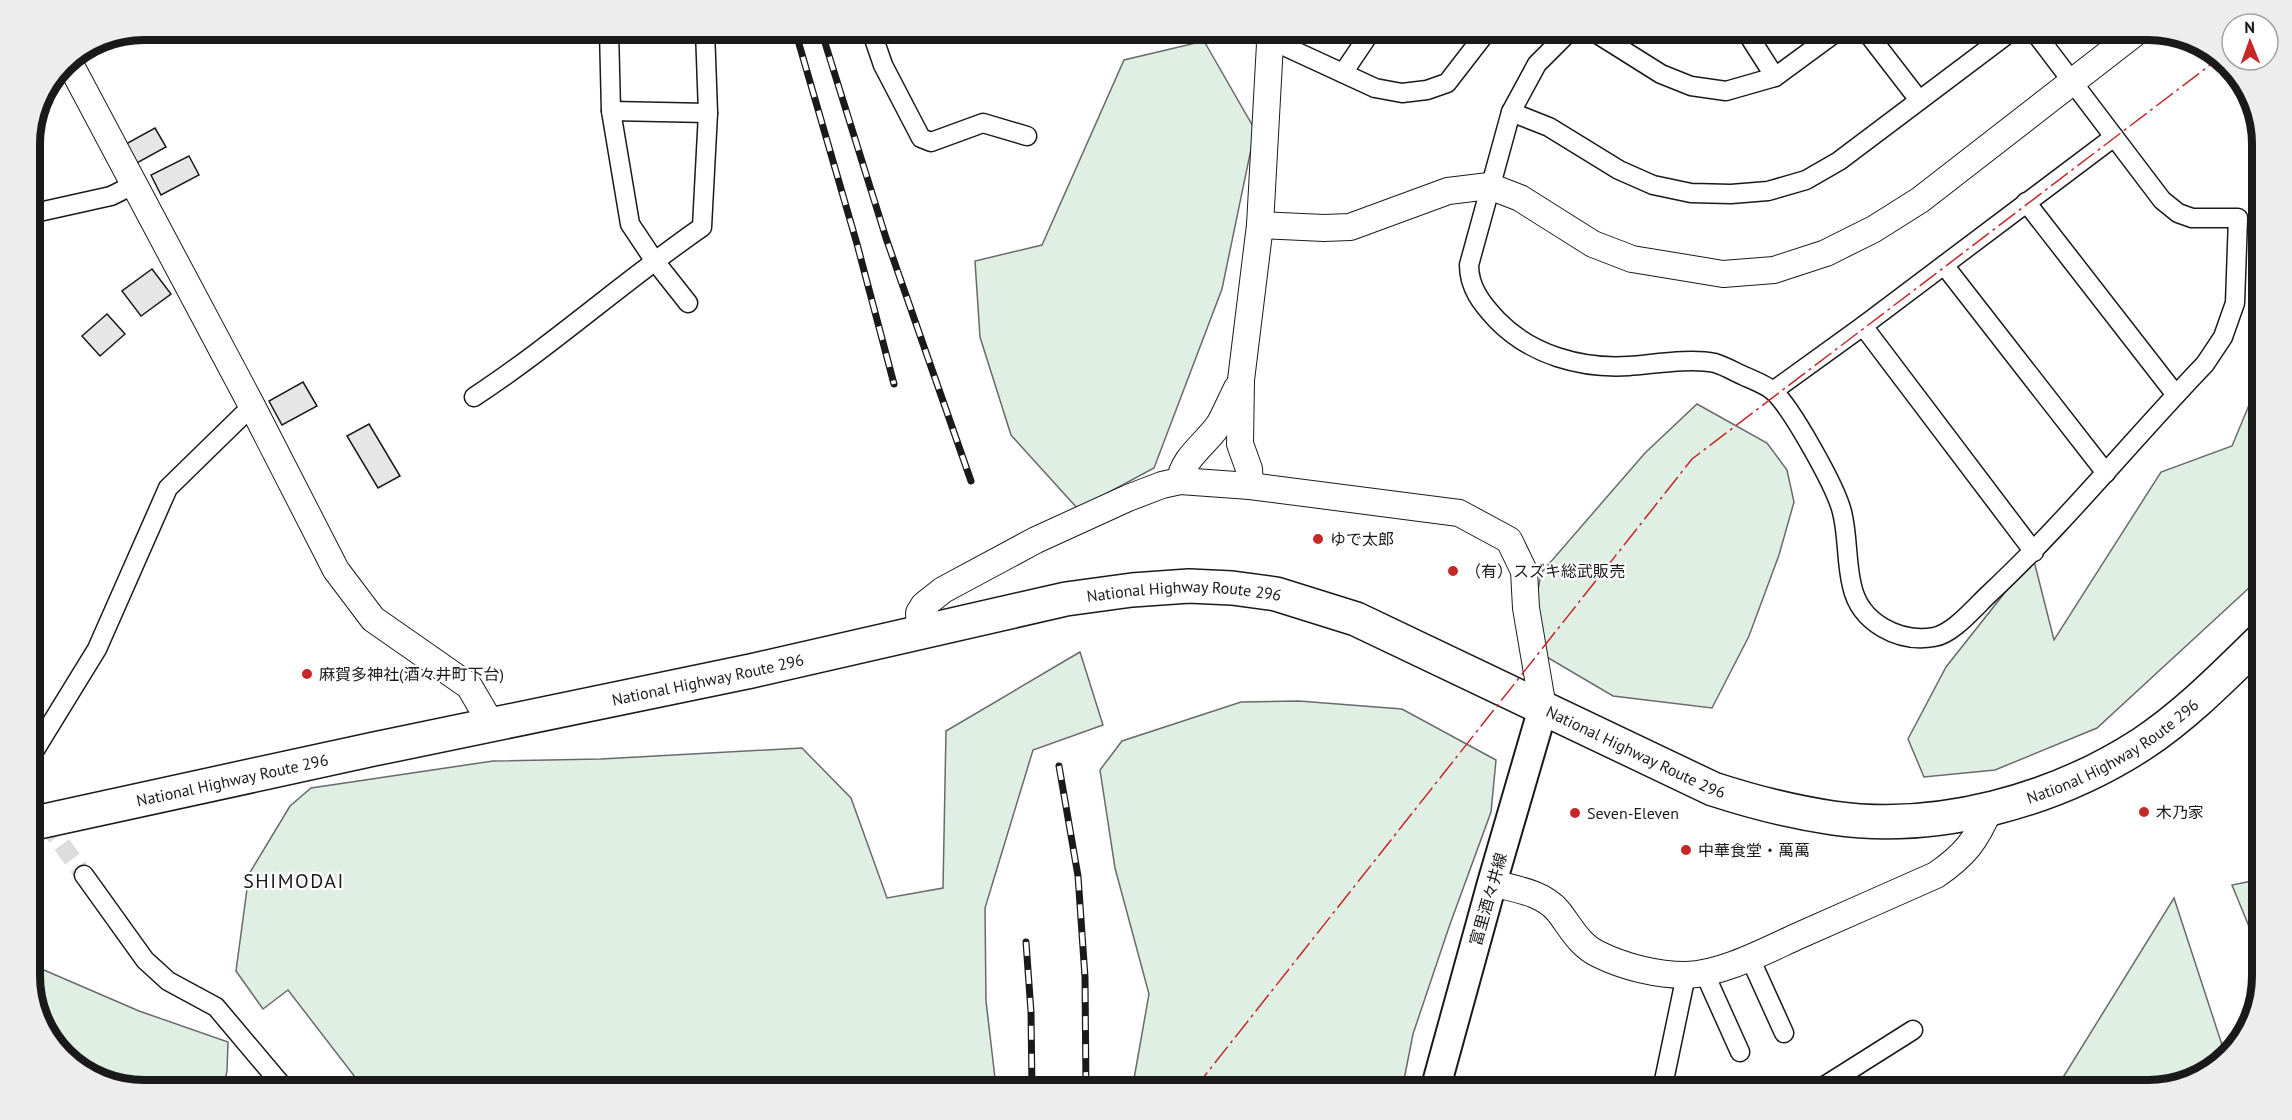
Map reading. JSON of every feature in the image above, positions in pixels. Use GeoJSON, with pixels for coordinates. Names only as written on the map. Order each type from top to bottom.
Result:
{"type":"FeatureCollection","features":[{"type":"Feature","properties":{"kind":"highway","name":"National Highway Route 296"},"geometry":{"type":"LineString","coordinates":[[41,822],[751,672],[1066,599],[1132,590],[1189,586],[1232,588],[1276,594],[1356,619],[1713,789],[1771,807],[1835,818],[1887,821],[1936,818],[1990,808],[2046,791],[2090,773],[2143,743],[2203,696],[2252,649]]}},
{"type":"Feature","properties":{"kind":"main road","name":"富里酒々井線"},"geometry":{"type":"LineString","coordinates":[[1438,1080],[1543,708]]}},
{"type":"Feature","properties":{"kind":"street"},"geometry":{"type":"LineString","coordinates":[[609,40],[611,111],[630,224],[654,260],[688,303]]}},
{"type":"Feature","properties":{"kind":"street"},"geometry":{"type":"LineString","coordinates":[[474,398],[522,366],[654,260],[702,227],[708,112],[705,40]]}},
{"type":"Feature","properties":{"kind":"street"},"geometry":{"type":"LineString","coordinates":[[874,40],[883,65],[921,138],[931,142],[983,123],[1027,136]]}},
{"type":"Feature","properties":{"kind":"street"},"geometry":{"type":"LineString","coordinates":[[1250,486],[1249,470],[1240,444],[1241,380],[1260,225],[1268,40]]}},
{"type":"Feature","properties":{"kind":"street"},"geometry":{"type":"LineString","coordinates":[[1273,40],[1375,88],[1402,93],[1427,90],[1447,83],[1480,40]]}},
{"type":"Feature","properties":{"kind":"street"},"geometry":{"type":"LineString","coordinates":[[1343,73],[1365,40]]}},
{"type":"Feature","properties":{"kind":"street"},"geometry":{"type":"LineString","coordinates":[[1561,40],[1537,64],[1511,112],[1489,186],[1469,265],[1469,280],[1485,308],[1510,334],[1542,352],[1582,364],[1626,366],[1670,362],[1715,363],[1773,391],[1791,415],[1833,486],[1843,513],[1852,589],[1863,610],[1883,630],[1905,637],[1936,637],[1956,625],[2034,552],[2205,364],[2223,337],[2235,303],[2238,218],[2192,218],[2178,213],[2162,200],[2041,40]]}},
{"type":"Feature","properties":{"kind":"street"},"geometry":{"type":"LineString","coordinates":[[1608,40],[1661,74],[1691,86],[1726,92],[1775,77],[1825,40]]}},
{"type":"Feature","properties":{"kind":"street"},"geometry":{"type":"LineString","coordinates":[[1751,40],[1775,77]]}},
{"type":"Feature","properties":{"kind":"street"},"geometry":{"type":"LineString","coordinates":[[1873,40],[1919,100]]}},
{"type":"Feature","properties":{"kind":"street"},"geometry":{"type":"LineString","coordinates":[[1511,112],[1549,127],[1619,170],[1653,185],[1691,193],[1731,194],[1768,191],[1806,180],[1839,161],[2000,40]]}},
{"type":"Feature","properties":{"kind":"street"},"geometry":{"type":"LineString","coordinates":[[1260,225],[1350,227],[1448,191],[1489,186],[1520,198],[1593,244],[1632,260],[1723,274],[1774,270],[1826,254],[1874,229],[1920,200],[2126,40]]}},
{"type":"Feature","properties":{"kind":"street"},"geometry":{"type":"LineString","coordinates":[[73,69],[252,406],[336,570],[373,619],[469,686],[492,725]]}},
{"type":"Feature","properties":{"kind":"street"},"geometry":{"type":"LineString","coordinates":[[611,111],[708,112]]}},
{"type":"Feature","properties":{"kind":"street"},"geometry":{"type":"LineString","coordinates":[[1773,391],[2114,137]]}},
{"type":"Feature","properties":{"kind":"street"},"geometry":{"type":"LineString","coordinates":[[41,212],[111,196],[133,185]]}},
{"type":"Feature","properties":{"kind":"street"},"geometry":{"type":"LineString","coordinates":[[2026,202],[2176,395]]}},
{"type":"Feature","properties":{"kind":"street"},"geometry":{"type":"LineString","coordinates":[[1944,265],[2106,474]]}},
{"type":"Feature","properties":{"kind":"street"},"geometry":{"type":"LineString","coordinates":[[1863,326],[2034,552]]}},
{"type":"Feature","properties":{"kind":"street"},"geometry":{"type":"LineString","coordinates":[[1180,481],[1186,464],[1221,421],[1241,380]]}},
{"type":"Feature","properties":{"kind":"street"},"geometry":{"type":"LineString","coordinates":[[41,740],[97,649],[168,488],[252,406]]}},
{"type":"Feature","properties":{"kind":"street"},"geometry":{"type":"LineString","coordinates":[[920,631],[919,613],[924,605],[943,590],[1057,530],[1128,498],[1180,481],[1250,486],[1460,513],[1509,540],[1524,571],[1526,608],[1543,708]]}},
{"type":"Feature","properties":{"kind":"street"},"geometry":{"type":"LineString","coordinates":[[1492,883],[1540,897],[1556,910],[1581,942],[1596,954],[1625,965],[1658,972],[1695,973],[1750,957],[1936,875],[1957,860],[1979,834],[1990,808]]}},
{"type":"Feature","properties":{"kind":"street"},"geometry":{"type":"LineString","coordinates":[[84,875],[145,960],[168,981],[216,1007],[278,1080]]}},
{"type":"Feature","properties":{"kind":"street"},"geometry":{"type":"LineString","coordinates":[[1750,957],[1784,1033]]}},
{"type":"Feature","properties":{"kind":"street"},"geometry":{"type":"LineString","coordinates":[[1695,973],[1740,1052]]}},
{"type":"Feature","properties":{"kind":"street"},"geometry":{"type":"LineString","coordinates":[[1665,1080],[1695,973]]}},
{"type":"Feature","properties":{"kind":"street"},"geometry":{"type":"LineString","coordinates":[[1834,1080],[1913,1030]]}},
{"type":"Feature","properties":{"kind":"green space"},"geometry":{"type":"Polygon","coordinates":[[[1204,41],[1255,130],[1222,289],[1154,468],[1078,509],[1011,435],[980,337],[975,261],[1042,245],[1124,60],[1204,41]]]}},
{"type":"Feature","properties":{"kind":"green space"},"geometry":{"type":"Polygon","coordinates":[[[2251,400],[2252,586],[2097,728],[1995,770],[1924,777],[1908,739],[1946,667],[2033,557],[2054,640],[2161,472],[2232,446],[2251,400]]]}},
{"type":"Feature","properties":{"kind":"green space"},"geometry":{"type":"Polygon","coordinates":[[[1697,404],[1767,443],[1787,470],[1794,502],[1779,555],[1749,636],[1712,708],[1613,696],[1545,656],[1534,613],[1541,573],[1645,453],[1697,404]]]}},
{"type":"Feature","properties":{"kind":"green space"},"geometry":{"type":"Polygon","coordinates":[[[1080,652],[1103,725],[1033,750],[985,908],[986,1001],[995,1080],[357,1080],[288,990],[263,1009],[236,971],[249,874],[290,806],[311,788],[493,761],[601,759],[802,748],[851,798],[887,898],[943,888],[946,731],[1080,652]]]}},
{"type":"Feature","properties":{"kind":"green space"},"geometry":{"type":"Polygon","coordinates":[[[1299,701],[1402,709],[1496,760],[1491,812],[1413,1034],[1404,1080],[1134,1080],[1149,994],[1115,868],[1100,770],[1122,741],[1241,702],[1299,701]]]}},
{"type":"Feature","properties":{"kind":"green space"},"geometry":{"type":"Polygon","coordinates":[[[2252,881],[2252,930],[2250,929],[2232,885],[2252,881]]]}},
{"type":"Feature","properties":{"kind":"green space"},"geometry":{"type":"Polygon","coordinates":[[[2174,898],[2223,1047],[2200,1066],[2161,1079],[2061,1080],[2174,898]]]}},
{"type":"Feature","properties":{"kind":"green space"},"geometry":{"type":"Polygon","coordinates":[[[41,969],[139,1011],[228,1042],[225,1080],[144,1080],[118,1076],[98,1069],[66,1044],[51,1022],[42,996],[41,969]]]}},
{"type":"Feature","properties":{"kind":"building"},"geometry":{"type":"Polygon","coordinates":[[[155,128],[166,147],[135,164],[124,145],[155,128]]]}},
{"type":"Feature","properties":{"kind":"building"},"geometry":{"type":"Polygon","coordinates":[[[189,156],[199,175],[161,195],[151,175],[189,156]]]}},
{"type":"Feature","properties":{"kind":"building"},"geometry":{"type":"Polygon","coordinates":[[[152,269],[171,294],[141,316],[122,291],[152,269]]]}},
{"type":"Feature","properties":{"kind":"building"},"geometry":{"type":"Polygon","coordinates":[[[107,314],[125,334],[100,356],[82,336],[107,314]]]}},
{"type":"Feature","properties":{"kind":"building"},"geometry":{"type":"Polygon","coordinates":[[[303,382],[317,406],[282,425],[269,401],[303,382]]]}},
{"type":"Feature","properties":{"kind":"building"},"geometry":{"type":"Polygon","coordinates":[[[369,424],[400,476],[378,488],[347,436],[369,424]]]}},
{"type":"Feature","properties":{"kind":"tunnel"},"geometry":{"type":"LineString","coordinates":[[41,816],[84,875]]}},
{"type":"Feature","properties":{"kind":"railway"},"geometry":{"type":"LineString","coordinates":[[798,40],[857,244],[894,384]]}},
{"type":"Feature","properties":{"kind":"railway"},"geometry":{"type":"LineString","coordinates":[[824,40],[886,238],[971,481]]}},
{"type":"Feature","properties":{"kind":"railway"},"geometry":{"type":"LineString","coordinates":[[1059,766],[1078,876],[1085,977],[1086,1080]]}},
{"type":"Feature","properties":{"kind":"railway"},"geometry":{"type":"LineString","coordinates":[[1026,942],[1031,1012],[1032,1080]]}},
{"type":"Feature","properties":{"kind":"power"},"geometry":{"type":"LineString","coordinates":[[1201,1080],[1692,459],[2212,63]]}},
{"type":"Feature","properties":{"kind":"place","name":"ゆで太郎"},"geometry":{"type":"Point","coordinates":[1318,539]}},
{"type":"Feature","properties":{"kind":"place","name":"（有）スズキ総武販売"},"geometry":{"type":"Point","coordinates":[1453,571]}},
{"type":"Feature","properties":{"kind":"place","name":"麻賀多神社(酒々井町下台)"},"geometry":{"type":"Point","coordinates":[307,674]}},
{"type":"Feature","properties":{"kind":"place","name":"木乃家"},"geometry":{"type":"Point","coordinates":[2144,812]}},
{"type":"Feature","properties":{"kind":"place","name":"Seven-Eleven"},"geometry":{"type":"Point","coordinates":[1575,813]}},
{"type":"Feature","properties":{"kind":"place","name":"中華食堂・萬萬"},"geometry":{"type":"Point","coordinates":[1686,850]}},
{"type":"Feature","properties":{"kind":"district","name":"SHIMODAI"},"geometry":{"type":"Point","coordinates":[294,881]}}]}
